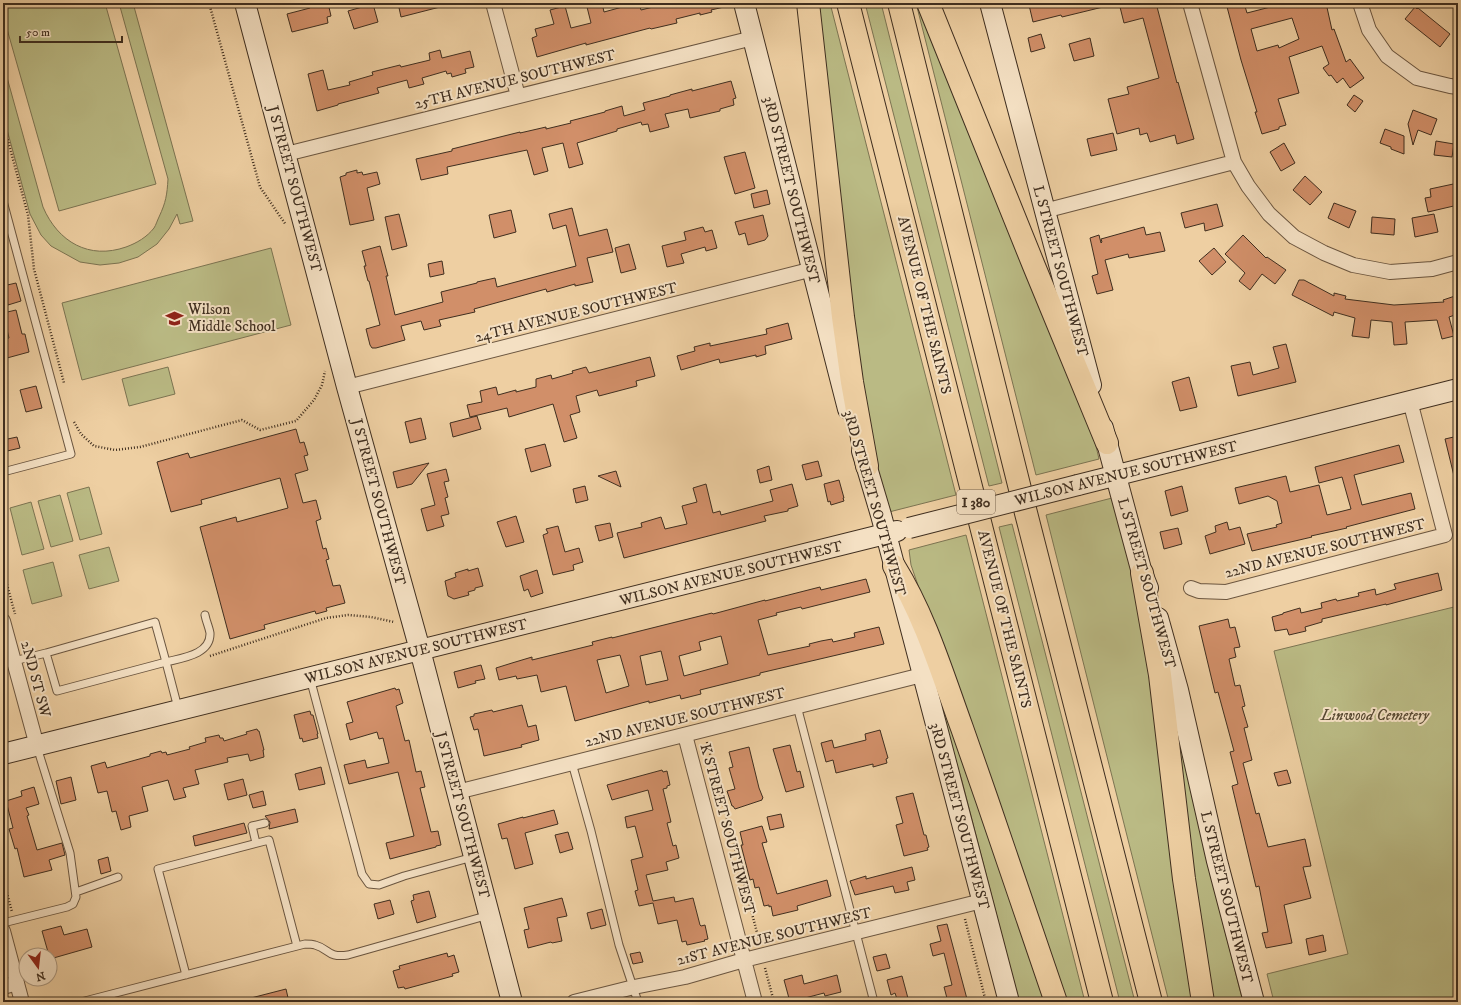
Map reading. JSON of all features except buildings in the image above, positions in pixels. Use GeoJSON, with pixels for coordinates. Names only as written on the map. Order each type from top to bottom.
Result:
{"type":"FeatureCollection","features":[{"type":"Feature","properties":{"kind":"highway"},"geometry":{"type":"LineString","coordinates":[[808,3],[842,317],[867,466]]}},
{"type":"Feature","properties":{"kind":"highway","name":"AVENUE OF THE SAINTS"},"geometry":{"type":"LineString","coordinates":[[848,3],[1102,1002]]}},
{"type":"Feature","properties":{"kind":"highway"},"geometry":{"type":"LineString","coordinates":[[899,3],[1026,513],[1151,1002]]}},
{"type":"Feature","properties":{"kind":"highway"},"geometry":{"type":"LineString","coordinates":[[928,3],[1036,273],[1107,442]]}},
{"type":"Feature","properties":{"kind":"highway"},"geometry":{"type":"LineString","coordinates":[[894,566],[915,604],[936,657],[982,784],[1056,1002]]}},
{"type":"Feature","properties":{"kind":"highway"},"geometry":{"type":"LineString","coordinates":[[1142,573],[1160,675],[1184,879],[1203,1002]]}},
{"type":"Feature","properties":{"kind":"street","name":"J STREET SOUTHWEST"},"geometry":{"type":"LineString","coordinates":[[245,3],[347,387],[420,650],[512,1002]]}},
{"type":"Feature","properties":{"kind":"street"},"geometry":{"type":"LineString","coordinates":[[493,3],[518,96]]}},
{"type":"Feature","properties":{"kind":"street","name":"3RD STREET SOUTHWEST"},"geometry":{"type":"LineString","coordinates":[[744,3],[847,407],[867,466],[1009,1002]]}},
{"type":"Feature","properties":{"kind":"street","name":"L STREET SOUTHWEST"},"geometry":{"type":"LineString","coordinates":[[990,3],[1142,573],[1160,621],[1178,690],[1217,861],[1254,1002]]}},
{"type":"Feature","properties":{"kind":"street"},"geometry":{"type":"LineString","coordinates":[[1190,3],[1234,162],[1248,186],[1268,214],[1294,236],[1324,254],[1353,265],[1390,272],[1432,269],[1458,262]]}},
{"type":"Feature","properties":{"kind":"street"},"geometry":{"type":"LineString","coordinates":[[1360,3],[1369,30],[1386,56],[1417,78],[1458,87]]}},
{"type":"Feature","properties":{"kind":"street","name":"25TH AVENUE SOUTHWEST"},"geometry":{"type":"LineString","coordinates":[[286,154],[754,38]]}},
{"type":"Feature","properties":{"kind":"street"},"geometry":{"type":"LineString","coordinates":[[1044,210],[1234,162]]}},
{"type":"Feature","properties":{"kind":"street","name":"24TH AVENUE SOUTHWEST"},"geometry":{"type":"LineString","coordinates":[[347,387],[813,269]]}},
{"type":"Feature","properties":{"kind":"street","name":"WILSON AVENUE SOUTHWEST"},"geometry":{"type":"LineString","coordinates":[[3,754],[910,528],[1458,389]]}},
{"type":"Feature","properties":{"kind":"street","name":"22ND AVENUE SOUTHWEST"},"geometry":{"type":"LineString","coordinates":[[1191,588],[1199,591],[1226,592],[1445,535],[1410,401]]}},
{"type":"Feature","properties":{"kind":"street","name":"2ND ST SW"},"geometry":{"type":"LineString","coordinates":[[3,621],[37,746]]}},
{"type":"Feature","properties":{"kind":"street","name":"22ND AVENUE SOUTHWEST"},"geometry":{"type":"LineString","coordinates":[[457,792],[922,675]]}},
{"type":"Feature","properties":{"kind":"street","name":"K STREET SOUTHWEST"},"geometry":{"type":"LineString","coordinates":[[685,735],[755,1002]]}},
{"type":"Feature","properties":{"kind":"street","name":"21ST AVENUE SOUTHWEST"},"geometry":{"type":"LineString","coordinates":[[574,1002],[634,987],[685,977],[744,960],[982,901]]}},
{"type":"Feature","properties":{"kind":"street"},"geometry":{"type":"LineString","coordinates":[[3,931],[22,1002]]}},
{"type":"Feature","properties":{"kind":"street"},"geometry":{"type":"LineString","coordinates":[[3,987],[17,983]]}},
{"type":"Feature","properties":{"kind":"lane"},"geometry":{"type":"LineString","coordinates":[[3,201],[71,454],[3,472]]}},
{"type":"Feature","properties":{"kind":"lane"},"geometry":{"type":"LineString","coordinates":[[46,653],[57,691],[198,653],[205,648],[209,641],[210,633],[205,615]]}},
{"type":"Feature","properties":{"kind":"lane"},"geometry":{"type":"LineString","coordinates":[[14,661],[155,622],[179,710]]}},
{"type":"Feature","properties":{"kind":"lane"},"geometry":{"type":"LineString","coordinates":[[310,678],[362,874],[369,884],[378,885],[404,876],[474,857]]}},
{"type":"Feature","properties":{"kind":"lane"},"geometry":{"type":"LineString","coordinates":[[797,706],[874,1002]]}},
{"type":"Feature","properties":{"kind":"lane"},"geometry":{"type":"LineString","coordinates":[[3,924],[67,907],[73,904],[76,897],[70,853],[37,746]]}},
{"type":"Feature","properties":{"kind":"lane"},"geometry":{"type":"LineString","coordinates":[[572,763],[591,830],[619,944],[638,1002]]}},
{"type":"Feature","properties":{"kind":"lane"},"geometry":{"type":"LineString","coordinates":[[256,843],[252,826],[265,823]]}},
{"type":"Feature","properties":{"kind":"lane"},"geometry":{"type":"LineString","coordinates":[[186,975],[158,869],[256,843],[269,840],[297,946]]}},
{"type":"Feature","properties":{"kind":"lane"},"geometry":{"type":"LineString","coordinates":[[76,892],[118,877]]}},
{"type":"Feature","properties":{"kind":"lane"},"geometry":{"type":"LineString","coordinates":[[81,1002],[305,944],[316,945],[332,955],[348,955],[489,915]]}},
{"type":"Feature","properties":{"kind":"path"},"geometry":{"type":"LineString","coordinates":[[209,3],[260,187],[286,226]]}},
{"type":"Feature","properties":{"kind":"path"},"geometry":{"type":"LineString","coordinates":[[3,122],[28,214],[34,269],[64,385]]}},
{"type":"Feature","properties":{"kind":"path"},"geometry":{"type":"LineString","coordinates":[[72,416],[80,434],[94,446],[115,450],[140,447],[242,420],[260,430],[296,421],[314,400],[322,386],[325,368]]}},
{"type":"Feature","properties":{"kind":"path"},"geometry":{"type":"LineString","coordinates":[[203,659],[326,618],[348,615],[371,617],[394,622]]}},
{"type":"Feature","properties":{"kind":"path"},"geometry":{"type":"LineString","coordinates":[[704,730],[760,946]]}},
{"type":"Feature","properties":{"kind":"path"},"geometry":{"type":"LineString","coordinates":[[961,906],[986,1002]]}},
{"type":"Feature","properties":{"kind":"path"},"geometry":{"type":"LineString","coordinates":[[765,965],[774,1002]]}},
{"type":"Feature","properties":{"kind":"green space"},"geometry":{"type":"Polygon","coordinates":[[[3,3],[105,3],[156,184],[59,211],[3,15],[3,3]]]}},
{"type":"Feature","properties":{"kind":"green space"},"geometry":{"type":"Polygon","coordinates":[[[119,3],[133,3],[193,221],[180,224],[177,214],[169,229],[157,244],[138,257],[119,263],[100,265],[80,262],[51,246],[41,235],[30,214],[3,115],[3,63],[43,207],[49,219],[57,230],[66,238],[76,245],[87,249],[100,251],[112,250],[134,244],[145,237],[155,227],[165,203],[168,179],[119,3]]]}},
{"type":"Feature","properties":{"kind":"green space"},"geometry":{"type":"Polygon","coordinates":[[[814,3],[830,3],[956,495],[889,512],[866,428],[814,3]]]}},
{"type":"Feature","properties":{"kind":"green space"},"geometry":{"type":"Polygon","coordinates":[[[865,3],[881,3],[1002,483],[989,486],[865,3]]]}},
{"type":"Feature","properties":{"kind":"green space"},"geometry":{"type":"Polygon","coordinates":[[[916,3],[922,3],[1082,404],[1099,459],[1036,475],[916,3]]]}},
{"type":"Feature","properties":{"kind":"green space"},"geometry":{"type":"Polygon","coordinates":[[[271,248],[291,325],[82,380],[62,303],[271,248]]]}},
{"type":"Feature","properties":{"kind":"green space"},"geometry":{"type":"Polygon","coordinates":[[[168,367],[175,394],[129,406],[122,379],[168,367]]]}},
{"type":"Feature","properties":{"kind":"green space"},"geometry":{"type":"Polygon","coordinates":[[[89,487],[102,534],[80,540],[67,493],[89,487]]]}},
{"type":"Feature","properties":{"kind":"green space"},"geometry":{"type":"Polygon","coordinates":[[[60,495],[73,541],[51,547],[38,501],[60,495]]]}},
{"type":"Feature","properties":{"kind":"green space"},"geometry":{"type":"Polygon","coordinates":[[[1112,498],[1117,509],[1134,574],[1197,1002],[1169,1002],[1046,515],[1112,498]]]}},
{"type":"Feature","properties":{"kind":"green space"},"geometry":{"type":"Polygon","coordinates":[[[31,502],[44,549],[22,555],[10,508],[31,502]]]}},
{"type":"Feature","properties":{"kind":"green space"},"geometry":{"type":"Polygon","coordinates":[[[1012,524],[1135,1002],[1120,1002],[999,527],[1012,524]]]}},
{"type":"Feature","properties":{"kind":"green space"},"geometry":{"type":"Polygon","coordinates":[[[966,535],[1085,1002],[1062,1002],[911,565],[909,550],[966,535]]]}},
{"type":"Feature","properties":{"kind":"green space"},"geometry":{"type":"Polygon","coordinates":[[[109,547],[119,581],[89,589],[79,555],[109,547]]]}},
{"type":"Feature","properties":{"kind":"green space"},"geometry":{"type":"Polygon","coordinates":[[[53,562],[62,596],[32,604],[23,570],[53,562]]]}},
{"type":"Feature","properties":{"kind":"green space","name":"Linwood Cemetery"},"geometry":{"type":"Polygon","coordinates":[[[1458,606],[1458,1002],[1274,1002],[1267,974],[1348,954],[1274,651],[1458,606]]]}},
{"type":"Feature","properties":{"kind":"green space"},"geometry":{"type":"Polygon","coordinates":[[[930,666],[1049,1002],[1019,1002],[962,781],[950,743],[930,666]]]}},
{"type":"Feature","properties":{"kind":"green space"},"geometry":{"type":"Polygon","coordinates":[[[1173,691],[1209,868],[1243,1002],[1208,1002],[1173,691]]]}},
{"type":"Feature","properties":{"kind":"place","name":"Wilson Middle School"},"geometry":{"type":"Point","coordinates":[175,318]}}]}
